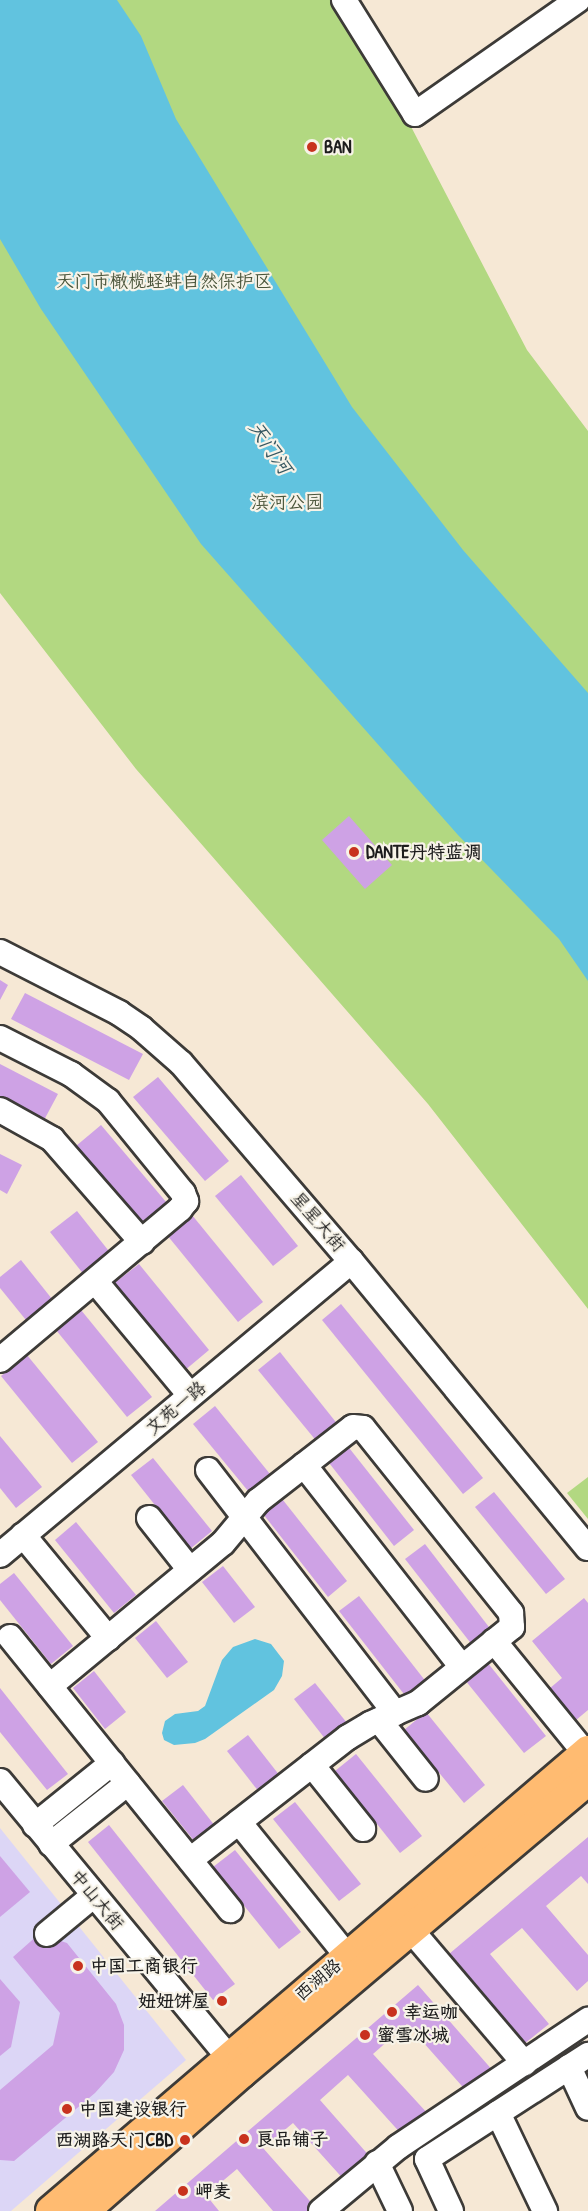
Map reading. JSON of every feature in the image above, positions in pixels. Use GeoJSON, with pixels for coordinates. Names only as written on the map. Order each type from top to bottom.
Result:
{"type":"FeatureCollection","features":[{"type":"Feature","properties":{"kind":"main road","name":"西湖路"},"geometry":{"type":"LineString","coordinates":[[51,2211],[234,2065],[411,1930],[587,1762]]}},
{"type":"Feature","properties":{"kind":"main road","name":"西湖路"},"geometry":{"type":"LineString","coordinates":[[84,2211],[347,1956],[587,1762]]}},
{"type":"Feature","properties":{"kind":"street"},"geometry":{"type":"LineString","coordinates":[[345,0],[415,114],[578,0]]}},
{"type":"Feature","properties":{"kind":"street","name":"星星大街"},"geometry":{"type":"LineString","coordinates":[[0,952],[119,1014],[181,1063],[351,1261],[588,1548]]}},
{"type":"Feature","properties":{"kind":"street"},"geometry":{"type":"LineString","coordinates":[[0,1038],[90,1086],[108,1101],[183,1193],[186,1201],[142,1242],[0,1360]]}},
{"type":"Feature","properties":{"kind":"street"},"geometry":{"type":"LineString","coordinates":[[0,1110],[52,1139],[142,1242]]}},
{"type":"Feature","properties":{"kind":"street","name":"文苑一路"},"geometry":{"type":"LineString","coordinates":[[0,1555],[351,1261]]}},
{"type":"Feature","properties":{"kind":"street"},"geometry":{"type":"LineString","coordinates":[[95,1281],[190,1395]]}},
{"type":"Feature","properties":{"kind":"street"},"geometry":{"type":"LineString","coordinates":[[50,1686],[228,1538],[258,1501],[353,1427],[363,1428],[511,1613],[512,1627],[418,1703],[348,1737],[190,1860]]}},
{"type":"Feature","properties":{"kind":"street"},"geometry":{"type":"LineString","coordinates":[[304,1465],[462,1667]]}},
{"type":"Feature","properties":{"kind":"street"},"geometry":{"type":"LineString","coordinates":[[208,1470],[236,1504],[243,1518],[387,1717],[426,1779]]}},
{"type":"Feature","properties":{"kind":"street"},"geometry":{"type":"LineString","coordinates":[[149,1518],[190,1570]]}},
{"type":"Feature","properties":{"kind":"street"},"geometry":{"type":"LineString","coordinates":[[23,1535],[108,1638]]}},
{"type":"Feature","properties":{"kind":"street"},"geometry":{"type":"LineString","coordinates":[[10,1637],[230,1910]]}},
{"type":"Feature","properties":{"kind":"street"},"geometry":{"type":"LineString","coordinates":[[494,1641],[587,1762]]}},
{"type":"Feature","properties":{"kind":"street"},"geometry":{"type":"LineString","coordinates":[[35,1825],[112,1763]]}},
{"type":"Feature","properties":{"kind":"street"},"geometry":{"type":"LineString","coordinates":[[312,1766],[363,1829]]}},
{"type":"Feature","properties":{"kind":"street","name":"中山大街"},"geometry":{"type":"LineString","coordinates":[[0,1781],[234,2065]]}},
{"type":"Feature","properties":{"kind":"street"},"geometry":{"type":"LineString","coordinates":[[51,1844],[128,1784]]}},
{"type":"Feature","properties":{"kind":"street"},"geometry":{"type":"LineString","coordinates":[[239,1822],[347,1956]]}},
{"type":"Feature","properties":{"kind":"street"},"geometry":{"type":"LineString","coordinates":[[47,1934],[93,1896]]}},
{"type":"Feature","properties":{"kind":"street"},"geometry":{"type":"LineString","coordinates":[[411,1930],[524,2063]]}},
{"type":"Feature","properties":{"kind":"street"},"geometry":{"type":"LineString","coordinates":[[321,2211],[377,2163],[588,2020]]}},
{"type":"Feature","properties":{"kind":"street"},"geometry":{"type":"LineString","coordinates":[[451,2211],[427,2159],[578,2061],[588,2108]]}},
{"type":"Feature","properties":{"kind":"street"},"geometry":{"type":"LineString","coordinates":[[498,2113],[545,2211]]}},
{"type":"Feature","properties":{"kind":"street"},"geometry":{"type":"LineString","coordinates":[[377,2163],[400,2211]]}},
{"type":"Feature","properties":{"kind":"shaded area"},"geometry":{"type":"Polygon","coordinates":[[[0,1828],[186,2060],[11,2211],[0,2211],[0,1828]]]}},
{"type":"Feature","properties":{"kind":"green space","name":"滨河公园"},"geometry":{"type":"Polygon","coordinates":[[[0,0],[336,0],[405,115],[527,350],[588,431],[588,1309],[428,1104],[136,769],[0,593],[0,0]]]}},
{"type":"Feature","properties":{"kind":"green space"},"geometry":{"type":"Polygon","coordinates":[[[588,1477],[588,1519],[567,1493],[588,1477]]]}},
{"type":"Feature","properties":{"kind":"water","name":"天门市橄榄蛏蚌自然保护区"},"geometry":{"type":"Polygon","coordinates":[[[0,0],[117,0],[141,36],[176,119],[352,407],[463,550],[588,693],[588,981],[559,939],[458,835],[201,544],[41,309],[0,239],[0,0]]]}},
{"type":"Feature","properties":{"kind":"water"},"geometry":{"type":"Polygon","coordinates":[[[255,1639],[271,1644],[284,1661],[282,1676],[274,1690],[205,1739],[195,1743],[174,1745],[164,1740],[162,1733],[165,1721],[175,1714],[198,1711],[205,1706],[222,1660],[233,1647],[255,1639]]]}},
{"type":"Feature","properties":{"kind":"building"},"geometry":{"type":"Polygon","coordinates":[[[349,816],[392,865],[365,889],[322,840],[349,816]]]}},
{"type":"Feature","properties":{"kind":"building"},"geometry":{"type":"Polygon","coordinates":[[[0,980],[8,985],[0,1000],[0,980]]]}},
{"type":"Feature","properties":{"kind":"building"},"geometry":{"type":"Polygon","coordinates":[[[25,993],[143,1054],[129,1080],[11,1019],[25,993]]]}},
{"type":"Feature","properties":{"kind":"building"},"geometry":{"type":"Polygon","coordinates":[[[0,1064],[58,1094],[43,1122],[0,1100],[0,1064]]]}},
{"type":"Feature","properties":{"kind":"building"},"geometry":{"type":"Polygon","coordinates":[[[158,1077],[229,1161],[205,1181],[133,1097],[158,1077]]]}},
{"type":"Feature","properties":{"kind":"building"},"geometry":{"type":"Polygon","coordinates":[[[101,1125],[172,1209],[148,1230],[76,1146],[101,1125]]]}},
{"type":"Feature","properties":{"kind":"building"},"geometry":{"type":"Polygon","coordinates":[[[0,1154],[22,1165],[7,1194],[0,1190],[0,1154]]]}},
{"type":"Feature","properties":{"kind":"building"},"geometry":{"type":"Polygon","coordinates":[[[241,1175],[298,1246],[273,1266],[215,1196],[241,1175]]]}},
{"type":"Feature","properties":{"kind":"building"},"geometry":{"type":"Polygon","coordinates":[[[77,1211],[112,1255],[85,1276],[50,1232],[77,1211]]]}},
{"type":"Feature","properties":{"kind":"building"},"geometry":{"type":"Polygon","coordinates":[[[192,1215],[263,1302],[238,1322],[167,1235],[192,1215]]]}},
{"type":"Feature","properties":{"kind":"building"},"geometry":{"type":"Polygon","coordinates":[[[21,1260],[56,1304],[30,1325],[0,1288],[0,1277],[21,1260]]]}},
{"type":"Feature","properties":{"kind":"building"},"geometry":{"type":"Polygon","coordinates":[[[139,1264],[209,1350],[184,1371],[113,1284],[139,1264]]]}},
{"type":"Feature","properties":{"kind":"building"},"geometry":{"type":"Polygon","coordinates":[[[341,1304],[483,1478],[463,1494],[322,1320],[341,1304]]]}},
{"type":"Feature","properties":{"kind":"building"},"geometry":{"type":"Polygon","coordinates":[[[81,1310],[152,1397],[127,1417],[56,1330],[81,1310]]]}},
{"type":"Feature","properties":{"kind":"building"},"geometry":{"type":"Polygon","coordinates":[[[280,1352],[339,1426],[318,1443],[258,1370],[280,1352]]]}},
{"type":"Feature","properties":{"kind":"building"},"geometry":{"type":"Polygon","coordinates":[[[27,1355],[98,1442],[72,1463],[1,1376],[27,1355]]]}},
{"type":"Feature","properties":{"kind":"building"},"geometry":{"type":"Polygon","coordinates":[[[215,1406],[274,1479],[253,1497],[193,1424],[215,1406]]]}},
{"type":"Feature","properties":{"kind":"building"},"geometry":{"type":"Polygon","coordinates":[[[0,1436],[42,1487],[16,1508],[0,1488],[0,1436]]]}},
{"type":"Feature","properties":{"kind":"building"},"geometry":{"type":"Polygon","coordinates":[[[346,1444],[414,1530],[394,1546],[326,1459],[346,1444]]]}},
{"type":"Feature","properties":{"kind":"building"},"geometry":{"type":"Polygon","coordinates":[[[153,1458],[212,1531],[190,1549],[131,1475],[153,1458]]]}},
{"type":"Feature","properties":{"kind":"building"},"geometry":{"type":"Polygon","coordinates":[[[494,1492],[565,1579],[546,1594],[475,1507],[494,1492]]]}},
{"type":"Feature","properties":{"kind":"building"},"geometry":{"type":"Polygon","coordinates":[[[279,1495],[347,1581],[328,1597],[260,1510],[279,1495]]]}},
{"type":"Feature","properties":{"kind":"building"},"geometry":{"type":"Polygon","coordinates":[[[76,1522],[136,1595],[114,1613],[55,1540],[76,1522]]]}},
{"type":"Feature","properties":{"kind":"building"},"geometry":{"type":"Polygon","coordinates":[[[425,1544],[492,1631],[473,1646],[405,1559],[425,1544]]]}},
{"type":"Feature","properties":{"kind":"building"},"geometry":{"type":"Polygon","coordinates":[[[223,1566],[255,1607],[234,1623],[202,1582],[223,1566]]]}},
{"type":"Feature","properties":{"kind":"building"},"geometry":{"type":"Polygon","coordinates":[[[14,1573],[73,1646],[51,1664],[0,1600],[0,1584],[14,1573]]]}},
{"type":"Feature","properties":{"kind":"building"},"geometry":{"type":"Polygon","coordinates":[[[359,1596],[427,1683],[407,1698],[339,1611],[359,1596]]]}},
{"type":"Feature","properties":{"kind":"building"},"geometry":{"type":"Polygon","coordinates":[[[584,1598],[588,1603],[588,1710],[569,1726],[543,1694],[562,1678],[532,1641],[584,1598]]]}},
{"type":"Feature","properties":{"kind":"building"},"geometry":{"type":"Polygon","coordinates":[[[156,1621],[188,1662],[167,1678],[135,1638],[156,1621]]]}},
{"type":"Feature","properties":{"kind":"building"},"geometry":{"type":"Polygon","coordinates":[[[487,1662],[546,1736],[524,1753],[465,1680],[487,1662]]]}},
{"type":"Feature","properties":{"kind":"building"},"geometry":{"type":"Polygon","coordinates":[[[94,1671],[126,1712],[105,1729],[73,1688],[94,1671]]]}},
{"type":"Feature","properties":{"kind":"building"},"geometry":{"type":"Polygon","coordinates":[[[315,1683],[347,1723],[326,1740],[294,1699],[315,1683]]]}},
{"type":"Feature","properties":{"kind":"building"},"geometry":{"type":"Polygon","coordinates":[[[0,1688],[68,1774],[47,1790],[0,1732],[0,1688]]]}},
{"type":"Feature","properties":{"kind":"building"},"geometry":{"type":"Polygon","coordinates":[[[426,1712],[485,1785],[464,1803],[404,1730],[426,1712]]]}},
{"type":"Feature","properties":{"kind":"building"},"geometry":{"type":"Polygon","coordinates":[[[248,1735],[280,1776],[259,1792],[227,1751],[248,1735]]]}},
{"type":"Feature","properties":{"kind":"building"},"geometry":{"type":"Polygon","coordinates":[[[356,1754],[422,1836],[400,1853],[335,1771],[356,1754]]]}},
{"type":"Feature","properties":{"kind":"building"},"geometry":{"type":"Polygon","coordinates":[[[183,1785],[215,1826],[195,1842],[162,1801],[183,1785]]]}},
{"type":"Feature","properties":{"kind":"building"},"geometry":{"type":"Polygon","coordinates":[[[295,1802],[361,1884],[339,1901],[273,1819],[295,1802]]]}},
{"type":"Feature","properties":{"kind":"building"},"geometry":{"type":"Polygon","coordinates":[[[109,1825],[235,1984],[213,2000],[88,1842],[109,1825]]]}},
{"type":"Feature","properties":{"kind":"building"},"geometry":{"type":"Polygon","coordinates":[[[588,1837],[588,1884],[581,1876],[546,1906],[588,1955],[588,1981],[577,1991],[522,1928],[490,1954],[549,2024],[524,2044],[449,1954],[588,1837]]]}},
{"type":"Feature","properties":{"kind":"building"},"geometry":{"type":"Polygon","coordinates":[[[235,1850],[301,1932],[279,1949],[213,1867],[235,1850]]]}},
{"type":"Feature","properties":{"kind":"building"},"geometry":{"type":"Polygon","coordinates":[[[0,1856],[30,1892],[0,1917],[0,1856]]]}},
{"type":"Feature","properties":{"kind":"building"},"geometry":{"type":"Polygon","coordinates":[[[39,1934],[67,1943],[116,2004],[124,2025],[124,2050],[114,2072],[95,2093],[14,2161],[0,2160],[0,2090],[53,2045],[60,2013],[13,1957],[39,1934]]]}},
{"type":"Feature","properties":{"kind":"building"},"geometry":{"type":"Polygon","coordinates":[[[0,1979],[20,2002],[11,2047],[0,2056],[0,1979]]]}},
{"type":"Feature","properties":{"kind":"building"},"geometry":{"type":"Polygon","coordinates":[[[418,1985],[494,2072],[469,2094],[407,2024],[373,2054],[429,2115],[404,2137],[348,2075],[320,2100],[372,2159],[346,2182],[293,2123],[263,2148],[316,2208],[313,2211],[273,2211],[237,2169],[206,2195],[219,2211],[155,2211],[418,1985]]]}},
{"type":"Feature","properties":{"kind":"place","name":"BAN"},"geometry":{"type":"Point","coordinates":[312,147]}},
{"type":"Feature","properties":{"kind":"place","name":"DANTE丹特蓝调"},"geometry":{"type":"Point","coordinates":[354,852]}},
{"type":"Feature","properties":{"kind":"place","name":"中国工商银行"},"geometry":{"type":"Point","coordinates":[78,1966]}},
{"type":"Feature","properties":{"kind":"place","name":"妞妞饼屋"},"geometry":{"type":"Point","coordinates":[222,2001]}},
{"type":"Feature","properties":{"kind":"place","name":"幸运咖"},"geometry":{"type":"Point","coordinates":[392,2012]}},
{"type":"Feature","properties":{"kind":"place","name":"蜜雪冰城"},"geometry":{"type":"Point","coordinates":[365,2035]}},
{"type":"Feature","properties":{"kind":"place","name":"中国建设银行"},"geometry":{"type":"Point","coordinates":[67,2109]}},
{"type":"Feature","properties":{"kind":"place","name":"良品铺子"},"geometry":{"type":"Point","coordinates":[244,2139]}},
{"type":"Feature","properties":{"kind":"place","name":"西湖路天门CBD"},"geometry":{"type":"Point","coordinates":[185,2140]}},
{"type":"Feature","properties":{"kind":"place","name":"岬麦"},"geometry":{"type":"Point","coordinates":[183,2191]}},
{"type":"Feature","properties":{"kind":"water label","name":"天门河"},"geometry":{"type":"Point","coordinates":[271,447]}}]}
